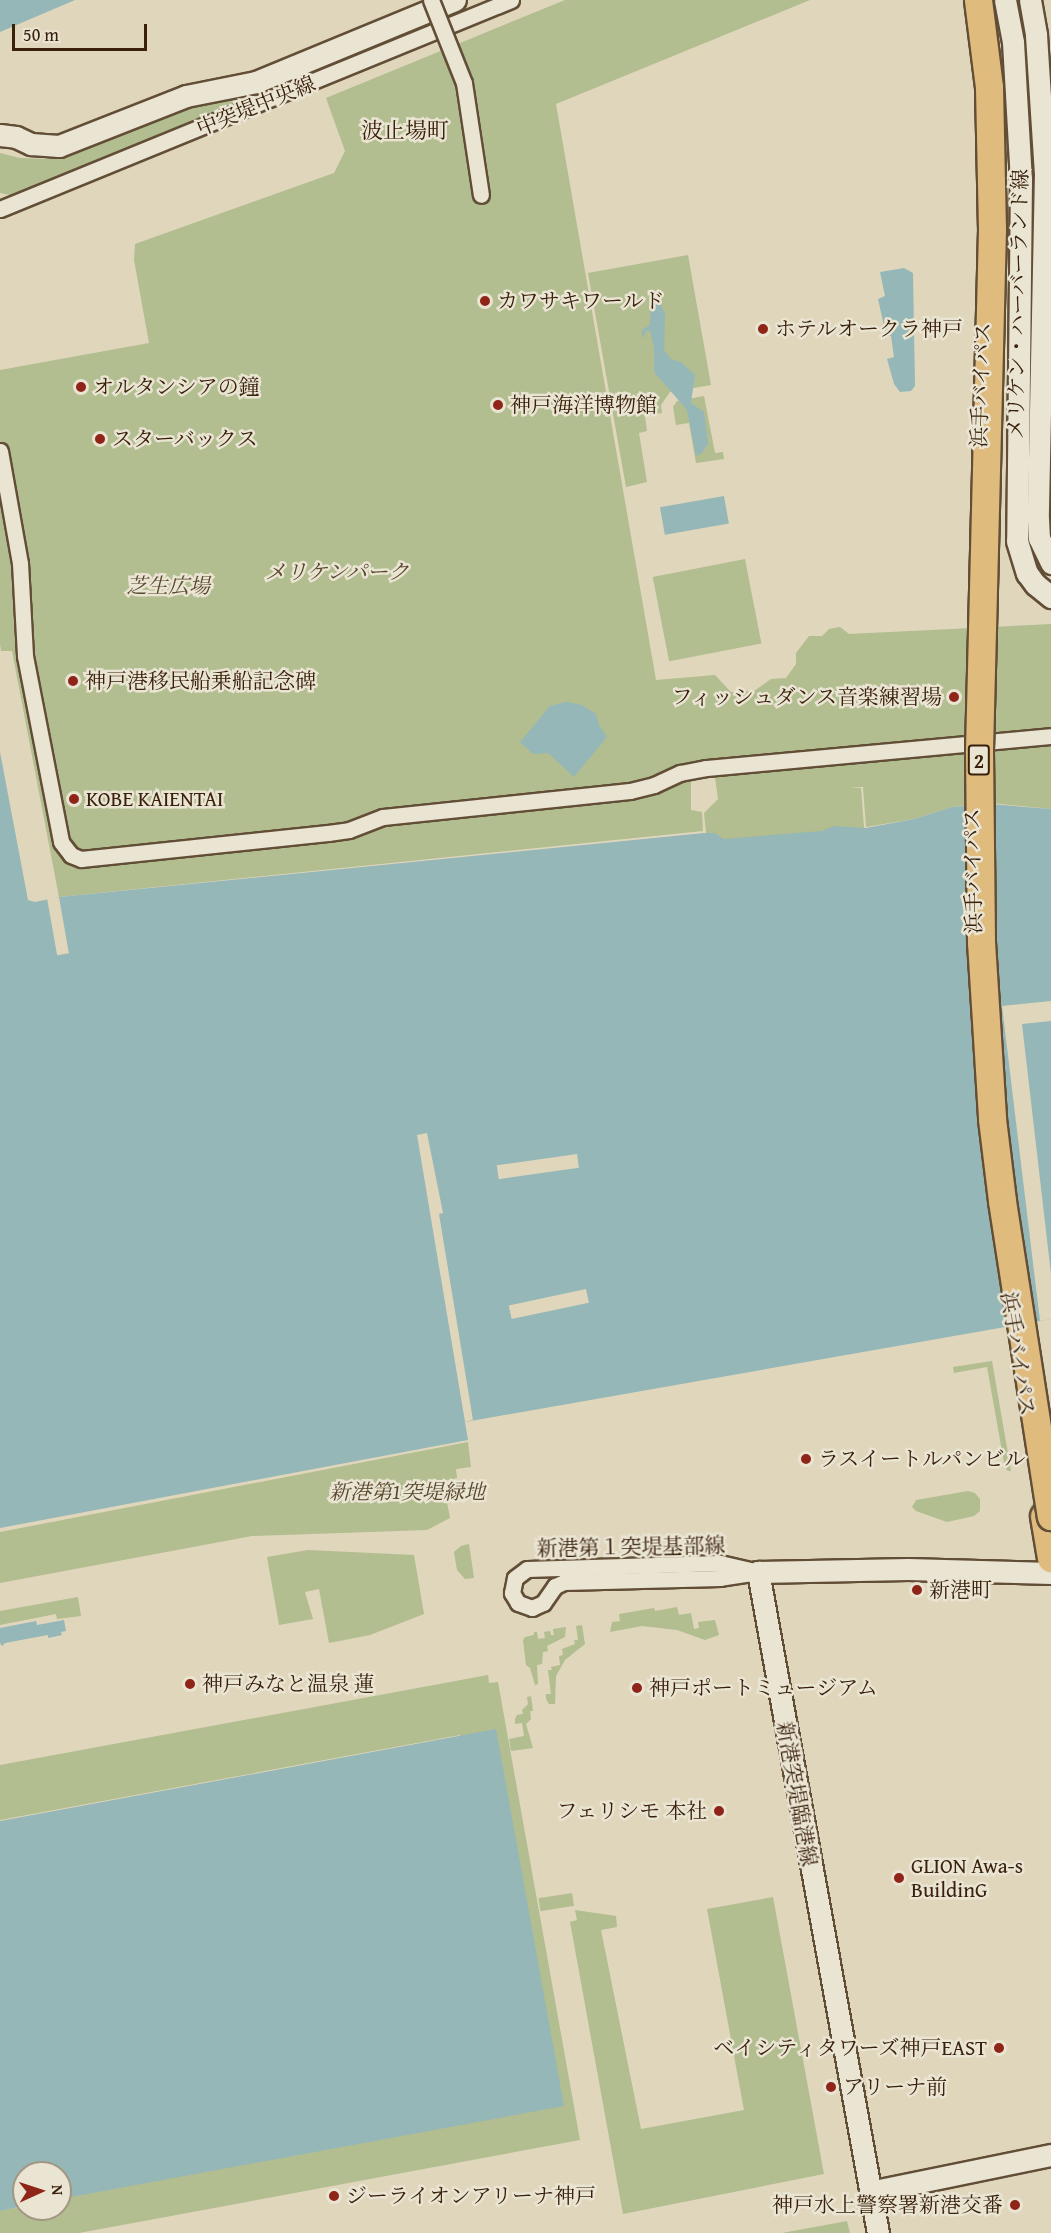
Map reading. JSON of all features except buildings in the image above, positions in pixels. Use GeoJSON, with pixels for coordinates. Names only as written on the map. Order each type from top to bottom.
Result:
{"type":"FeatureCollection","features":[{"type":"Feature","properties":{"kind":"highway","name":"浜手バイパス"},"geometry":{"type":"LineString","coordinates":[[970,0],[980,68],[985,228],[972,756],[977,1008],[994,1202],[1051,1572]]}},
{"type":"Feature","properties":{"kind":"highway","name":"浜手バイパス"},"geometry":{"type":"LineString","coordinates":[[978,0],[989,87],[993,229],[979,751],[983,986],[992,1119],[1002,1201],[1051,1516]]}},
{"type":"Feature","properties":{"kind":"street"},"geometry":{"type":"LineString","coordinates":[[431,0],[464,83],[481,195]]}},
{"type":"Feature","properties":{"kind":"street","name":"中突堤中央線"},"geometry":{"type":"LineString","coordinates":[[0,135],[16,137],[31,144],[59,146],[186,96],[256,82],[455,0]]}},
{"type":"Feature","properties":{"kind":"street","name":"中突堤中央線"},"geometry":{"type":"LineString","coordinates":[[0,209],[511,0]]}},
{"type":"Feature","properties":{"kind":"street","name":"メリケン・ハーバーランド線"},"geometry":{"type":"LineString","coordinates":[[1005,0],[1013,42],[1019,141],[1016,520],[1019,554],[1035,584],[1051,597]]}},
{"type":"Feature","properties":{"kind":"street","name":"メリケン・ハーバーランド線"},"geometry":{"type":"LineString","coordinates":[[1030,0],[1036,35],[1045,173],[1038,481],[1039,538],[1051,563]]}},
{"type":"Feature","properties":{"kind":"street"},"geometry":{"type":"LineString","coordinates":[[1019,141],[1043,140]]}},
{"type":"Feature","properties":{"kind":"street"},"geometry":{"type":"LineString","coordinates":[[0,451],[20,563],[25,656],[61,842],[71,855],[81,859],[328,833],[349,830],[383,817],[630,791],[654,785],[681,773],[705,768],[1051,735]]}},
{"type":"Feature","properties":{"kind":"street"},"geometry":{"type":"LineString","coordinates":[[1016,481],[1038,481]]}},
{"type":"Feature","properties":{"kind":"street","name":"新港第１突堤基部線"},"geometry":{"type":"LineString","coordinates":[[720,1563],[758,1572],[720,1578],[564,1582],[555,1586],[543,1603],[532,1608],[518,1603],[512,1588],[517,1575],[534,1569],[720,1563]]}},
{"type":"Feature","properties":{"kind":"street"},"geometry":{"type":"LineString","coordinates":[[758,1572],[918,1569],[1051,1572]]}},
{"type":"Feature","properties":{"kind":"street","name":"新港突堤臨港線"},"geometry":{"type":"LineString","coordinates":[[758,1572],[878,2233]]}},
{"type":"Feature","properties":{"kind":"street"},"geometry":{"type":"LineString","coordinates":[[870,2192],[1051,2155]]}},
{"type":"Feature","properties":{"kind":"green space","name":"メリケンパーク"},"geometry":{"type":"Polygon","coordinates":[[[565,0],[810,0],[556,104],[656,680],[715,675],[731,692],[754,691],[771,679],[786,678],[796,664],[796,653],[809,636],[822,636],[829,629],[840,627],[849,634],[1051,624],[1051,809],[990,803],[952,807],[914,819],[866,827],[863,787],[850,787],[861,788],[865,840],[708,852],[704,813],[718,799],[715,777],[691,779],[691,810],[702,812],[703,831],[59,897],[12,651],[1,651],[0,644],[0,370],[149,343],[134,260],[135,244],[334,173],[345,151],[326,98],[565,0]]]}},
{"type":"Feature","properties":{"kind":"green space"},"geometry":{"type":"Polygon","coordinates":[[[243,95],[245,101],[26,192],[10,195],[0,193],[0,153],[20,158],[53,159],[171,108],[243,95]]]}},
{"type":"Feature","properties":{"kind":"green space"},"geometry":{"type":"Polygon","coordinates":[[[688,255],[711,385],[670,392],[661,405],[662,413],[645,416],[647,431],[639,433],[647,482],[626,487],[588,273],[688,255]]]}},
{"type":"Feature","properties":{"kind":"green space"},"geometry":{"type":"Polygon","coordinates":[[[704,396],[715,453],[723,452],[724,459],[696,463],[689,423],[676,425],[673,407],[677,401],[704,396]]]}},
{"type":"Feature","properties":{"kind":"green space"},"geometry":{"type":"Polygon","coordinates":[[[745,559],[761,643],[669,661],[653,577],[745,559]]]}},
{"type":"Feature","properties":{"kind":"green space"},"geometry":{"type":"Polygon","coordinates":[[[992,1361],[1011,1471],[1005,1468],[987,1367],[954,1373],[953,1367],[992,1361]]]}},
{"type":"Feature","properties":{"kind":"green space","name":"新港第1突堤緑地"},"geometry":{"type":"Polygon","coordinates":[[[468,1442],[471,1467],[456,1469],[457,1478],[443,1481],[450,1518],[427,1530],[252,1536],[0,1583],[0,1532],[468,1442]]]}},
{"type":"Feature","properties":{"kind":"green space"},"geometry":{"type":"Polygon","coordinates":[[[968,1491],[975,1493],[980,1499],[980,1511],[974,1516],[947,1522],[916,1511],[912,1507],[916,1500],[968,1491]]]}},
{"type":"Feature","properties":{"kind":"green space"},"geometry":{"type":"Polygon","coordinates":[[[469,1544],[474,1578],[465,1579],[457,1570],[454,1552],[461,1546],[469,1544]]]}},
{"type":"Feature","properties":{"kind":"green space"},"geometry":{"type":"Polygon","coordinates":[[[308,1550],[414,1555],[424,1614],[370,1635],[329,1643],[319,1589],[305,1592],[313,1619],[279,1625],[267,1557],[308,1550]]]}},
{"type":"Feature","properties":{"kind":"green space"},"geometry":{"type":"Polygon","coordinates":[[[78,1597],[81,1616],[57,1619],[56,1614],[0,1625],[0,1611],[78,1597]]]}},
{"type":"Feature","properties":{"kind":"green space"},"geometry":{"type":"Polygon","coordinates":[[[677,1607],[679,1615],[691,1613],[694,1629],[699,1628],[698,1622],[715,1620],[719,1635],[705,1640],[677,1630],[642,1626],[610,1632],[612,1622],[620,1621],[619,1614],[677,1607]]]}},
{"type":"Feature","properties":{"kind":"green space"},"geometry":{"type":"Polygon","coordinates":[[[582,1625],[585,1644],[565,1660],[556,1676],[555,1704],[549,1704],[546,1699],[546,1694],[551,1694],[548,1670],[560,1665],[559,1656],[563,1655],[562,1649],[575,1644],[574,1640],[578,1640],[576,1626],[582,1625]]]}},
{"type":"Feature","properties":{"kind":"green space"},"geometry":{"type":"Polygon","coordinates":[[[566,1627],[565,1637],[547,1646],[548,1651],[543,1652],[542,1664],[537,1665],[538,1684],[535,1685],[530,1668],[526,1665],[523,1640],[525,1637],[534,1635],[534,1632],[537,1632],[538,1639],[545,1638],[544,1632],[550,1631],[551,1635],[554,1635],[553,1629],[566,1627]]]}},
{"type":"Feature","properties":{"kind":"green space"},"geometry":{"type":"Polygon","coordinates":[[[488,1675],[489,1683],[498,1682],[580,2140],[79,2233],[0,2233],[0,2211],[12,2208],[12,2221],[72,2221],[72,2186],[464,1756],[460,1735],[0,1820],[0,1765],[488,1675]]]}},
{"type":"Feature","properties":{"kind":"green space"},"geometry":{"type":"Polygon","coordinates":[[[531,1696],[533,1711],[530,1711],[531,1719],[526,1724],[533,1748],[511,1751],[509,1739],[524,1736],[522,1723],[515,1724],[515,1719],[517,1715],[523,1714],[522,1710],[528,1704],[527,1697],[531,1696]]]}},
{"type":"Feature","properties":{"kind":"green space"},"geometry":{"type":"Polygon","coordinates":[[[572,1893],[574,1906],[540,1911],[538,1898],[572,1893]]]}},
{"type":"Feature","properties":{"kind":"green space"},"geometry":{"type":"Polygon","coordinates":[[[773,1897],[824,2174],[623,2214],[570,1922],[577,1920],[575,1910],[616,1916],[617,1927],[601,1930],[641,2129],[744,2110],[707,1909],[773,1897]]]}},
{"type":"Feature","properties":{"kind":"green space"},"geometry":{"type":"Polygon","coordinates":[[[847,2221],[850,2233],[782,2233],[847,2221]]]}},
{"type":"Feature","properties":{"kind":"water"},"geometry":{"type":"Polygon","coordinates":[[[0,0],[75,0],[0,32],[0,0]]]}},
{"type":"Feature","properties":{"kind":"water"},"geometry":{"type":"Polygon","coordinates":[[[904,268],[913,273],[915,386],[911,391],[900,392],[894,384],[887,359],[894,357],[891,336],[886,335],[878,299],[885,296],[880,272],[904,268]]]}},
{"type":"Feature","properties":{"kind":"water"},"geometry":{"type":"Polygon","coordinates":[[[651,301],[660,303],[665,314],[664,350],[671,359],[681,362],[695,375],[691,403],[704,412],[708,444],[701,454],[696,456],[687,410],[654,372],[654,347],[650,331],[646,331],[642,339],[642,330],[650,325],[651,301]]]}},
{"type":"Feature","properties":{"kind":"water"},"geometry":{"type":"Polygon","coordinates":[[[724,496],[729,524],[665,535],[660,507],[724,496]]]}},
{"type":"Feature","properties":{"kind":"water"},"geometry":{"type":"Polygon","coordinates":[[[566,702],[582,705],[596,714],[599,725],[607,737],[574,777],[548,753],[533,754],[520,742],[550,706],[566,702]]]}},
{"type":"Feature","properties":{"kind":"water"},"geometry":{"type":"Polygon","coordinates":[[[0,752],[28,900],[35,902],[59,897],[704,833],[715,833],[723,839],[822,831],[834,826],[866,828],[914,819],[952,807],[990,804],[1051,809],[1051,1319],[465,1422],[468,1440],[0,1528],[0,752]]]}},
{"type":"Feature","properties":{"kind":"water"},"geometry":{"type":"Polygon","coordinates":[[[64,1620],[66,1631],[61,1632],[62,1635],[48,1638],[48,1635],[5,1643],[2,1646],[0,1643],[0,1628],[36,1621],[37,1625],[64,1620]]]}},
{"type":"Feature","properties":{"kind":"water"},"geometry":{"type":"Polygon","coordinates":[[[496,1729],[564,2106],[72,2197],[72,2161],[12,2161],[12,2208],[0,2211],[0,1821],[496,1729]]]}},
{"type":"Feature","properties":{"kind":"pier"},"geometry":{"type":"Polygon","coordinates":[[[59,897],[69,953],[57,955],[47,899],[59,897]]]}},
{"type":"Feature","properties":{"kind":"pier"},"geometry":{"type":"Polygon","coordinates":[[[1051,1001],[1051,1021],[1022,1024],[1051,1274],[1051,1319],[1040,1321],[1002,1006],[1051,1001]]]}},
{"type":"Feature","properties":{"kind":"pier"},"geometry":{"type":"Polygon","coordinates":[[[427,1133],[443,1213],[439,1214],[473,1420],[465,1422],[417,1135],[427,1133]]]}},
{"type":"Feature","properties":{"kind":"pier"},"geometry":{"type":"Polygon","coordinates":[[[577,1154],[579,1168],[499,1179],[497,1165],[577,1154]]]}},
{"type":"Feature","properties":{"kind":"pier"},"geometry":{"type":"Polygon","coordinates":[[[586,1289],[589,1303],[512,1319],[509,1305],[586,1289]]]}},
{"type":"Feature","properties":{"kind":"place","name":"カワサキワールド"},"geometry":{"type":"Point","coordinates":[485,301]}},
{"type":"Feature","properties":{"kind":"place","name":"ホテルオークラ神戸"},"geometry":{"type":"Point","coordinates":[763,329]}},
{"type":"Feature","properties":{"kind":"place","name":"オルタンシアの鐘"},"geometry":{"type":"Point","coordinates":[81,387]}},
{"type":"Feature","properties":{"kind":"place","name":"神戸海洋博物館"},"geometry":{"type":"Point","coordinates":[498,405]}},
{"type":"Feature","properties":{"kind":"place","name":"スターバックス"},"geometry":{"type":"Point","coordinates":[100,439]}},
{"type":"Feature","properties":{"kind":"place","name":"神戸港移民船乗船記念碑"},"geometry":{"type":"Point","coordinates":[73,681]}},
{"type":"Feature","properties":{"kind":"place","name":"フィッシュダンス音楽練習場"},"geometry":{"type":"Point","coordinates":[954,697]}},
{"type":"Feature","properties":{"kind":"place","name":"KOBE KAIENTAI"},"geometry":{"type":"Point","coordinates":[74,799]}},
{"type":"Feature","properties":{"kind":"place","name":"ラスイートルパンビル"},"geometry":{"type":"Point","coordinates":[806,1459]}},
{"type":"Feature","properties":{"kind":"place","name":"新港町"},"geometry":{"type":"Point","coordinates":[917,1590]}},
{"type":"Feature","properties":{"kind":"place","name":"神戸みなと温泉 蓮"},"geometry":{"type":"Point","coordinates":[190,1684]}},
{"type":"Feature","properties":{"kind":"place","name":"神戸ポートミュージアム"},"geometry":{"type":"Point","coordinates":[637,1688]}},
{"type":"Feature","properties":{"kind":"place","name":"フェリシモ 本社"},"geometry":{"type":"Point","coordinates":[719,1811]}},
{"type":"Feature","properties":{"kind":"place","name":"GLION Awa‐s BuildinG"},"geometry":{"type":"Point","coordinates":[899,1878]}},
{"type":"Feature","properties":{"kind":"place","name":"ベイシティタワーズ神戸EAST"},"geometry":{"type":"Point","coordinates":[999,2048]}},
{"type":"Feature","properties":{"kind":"place","name":"アリーナ前"},"geometry":{"type":"Point","coordinates":[831,2087]}},
{"type":"Feature","properties":{"kind":"place","name":"ジーライオンアリーナ神戸"},"geometry":{"type":"Point","coordinates":[334,2196]}},
{"type":"Feature","properties":{"kind":"place","name":"神戸水上警察署新港交番"},"geometry":{"type":"Point","coordinates":[1015,2205]}},
{"type":"Feature","properties":{"kind":"district","name":"波止場町"},"geometry":{"type":"Point","coordinates":[405,131]}},
{"type":"Feature","properties":{"kind":"park label","name":"芝生広場"},"geometry":{"type":"Point","coordinates":[168,586]}}]}
